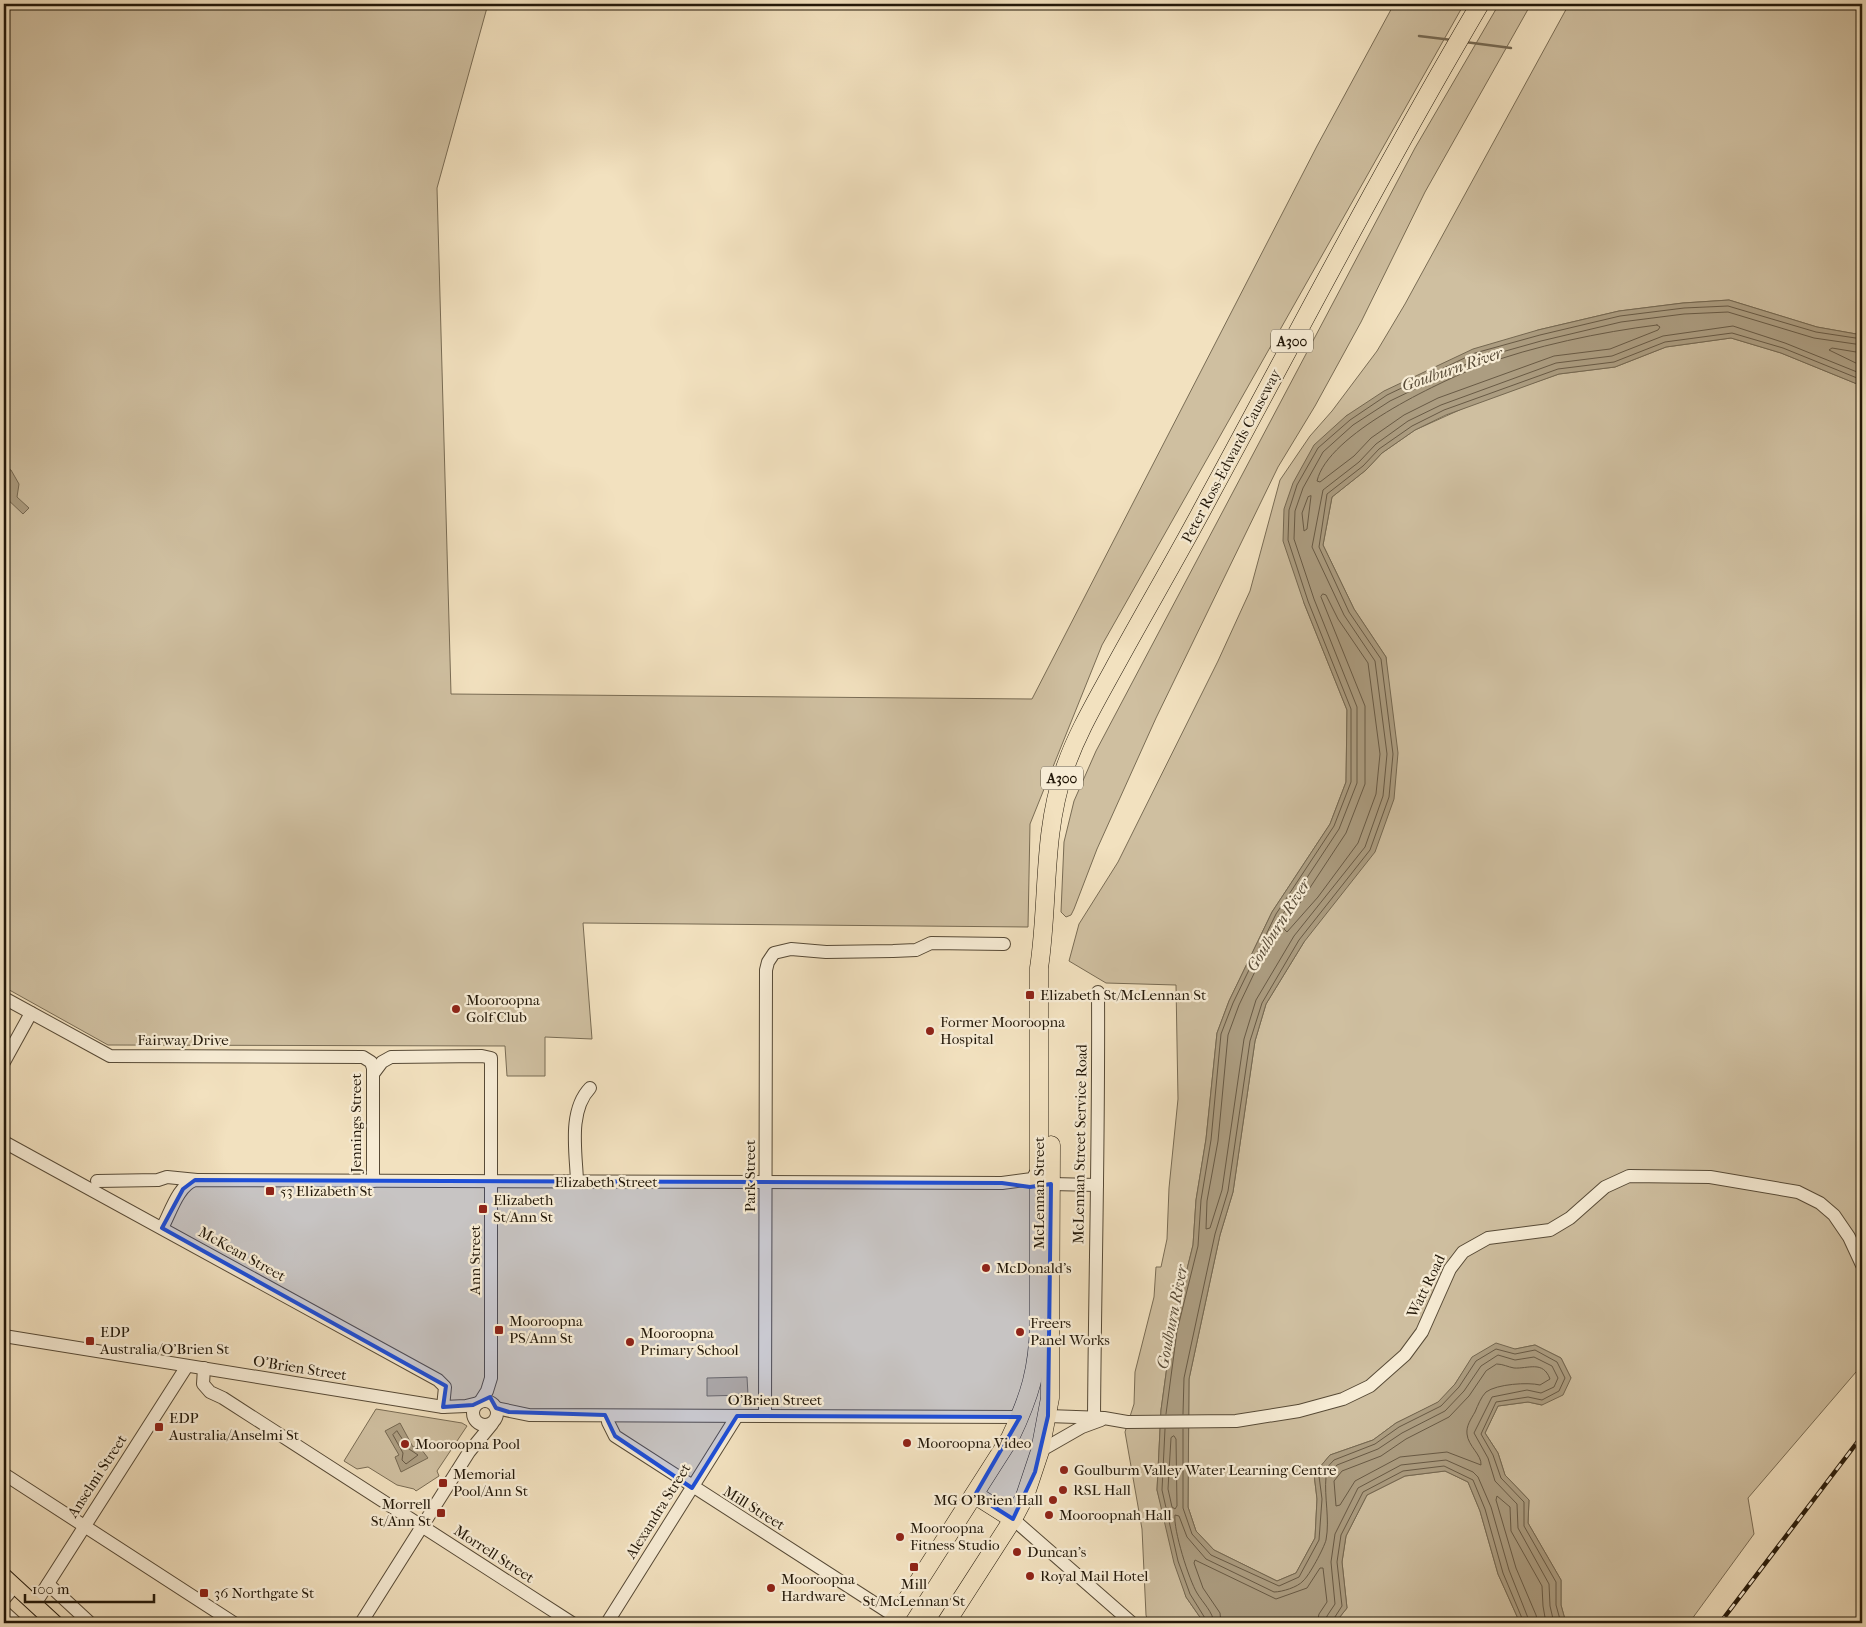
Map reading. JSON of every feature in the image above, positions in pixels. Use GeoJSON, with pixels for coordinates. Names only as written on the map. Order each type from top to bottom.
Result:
{"type":"FeatureCollection","features":[{"type":"Feature","properties":{"kind":"highway","name":"Peter Ross-Edwards Causeway"},"geometry":{"type":"LineString","coordinates":[[1044,898],[1046,859],[1052,816],[1064,772],[1078,737],[1427,93],[1480,4]]}},
{"type":"Feature","properties":{"kind":"highway","name":"McLennan Street"},"geometry":{"type":"LineString","coordinates":[[946,1623],[1013,1519],[1025,1496],[1040,1451],[1048,1416],[1050,1378],[1045,1186],[1039,1168],[1039,968],[1044,933],[1044,898]]}},
{"type":"Feature","properties":{"kind":"highway","name":"McLennan Street"},"geometry":{"type":"LineString","coordinates":[[898,1621],[1020,1417],[1032,1383],[1038,1358],[1045,1186],[1050,966],[1044,933]]}},
{"type":"Feature","properties":{"kind":"highway"},"geometry":{"type":"LineString","coordinates":[[1020,1417],[1048,1416]]}},
{"type":"Feature","properties":{"kind":"highway"},"geometry":{"type":"LineString","coordinates":[[975,1494],[1013,1519]]}},
{"type":"Feature","properties":{"kind":"main road"},"geometry":{"type":"LineString","coordinates":[[4,1576],[8,1591],[56,1623]]}},
{"type":"Feature","properties":{"kind":"main road"},"geometry":{"type":"LineString","coordinates":[[32,1608],[42,1623]]}},
{"type":"Feature","properties":{"kind":"street","name":"Park Street"},"geometry":{"type":"LineString","coordinates":[[765,1416],[767,966],[774,953],[788,949],[826,952],[893,951],[916,950],[932,943],[1004,944]]}},
{"type":"Feature","properties":{"kind":"street","name":"McLennan Street Service Road"},"geometry":{"type":"LineString","coordinates":[[1094,1418],[1099,1150],[1098,992]]}},
{"type":"Feature","properties":{"kind":"street","name":"Fairway Drive"},"geometry":{"type":"LineString","coordinates":[[4,998],[110,1056],[361,1056],[369,1060],[373,1069]]}},
{"type":"Feature","properties":{"kind":"street"},"geometry":{"type":"LineString","coordinates":[[4,1062],[31,1013]]}},
{"type":"Feature","properties":{"kind":"street","name":"Ann Street"},"geometry":{"type":"LineString","coordinates":[[373,1069],[391,1057],[484,1056],[491,1058],[491,1371],[489,1386],[479,1403]]}},
{"type":"Feature","properties":{"kind":"street","name":"Jennings Street"},"geometry":{"type":"LineString","coordinates":[[373,1069],[373,1182]]}},
{"type":"Feature","properties":{"kind":"street"},"geometry":{"type":"LineString","coordinates":[[577,1181],[576,1125],[578,1105],[582,1096],[590,1088]]}},
{"type":"Feature","properties":{"kind":"street","name":"McKean Street"},"geometry":{"type":"LineString","coordinates":[[4,1142],[438,1380],[445,1387],[443,1407]]}},
{"type":"Feature","properties":{"kind":"street","name":"Elizabeth Street"},"geometry":{"type":"LineString","coordinates":[[166,1231],[187,1184],[193,1180],[1002,1183],[1032,1179],[1039,1168]]}},
{"type":"Feature","properties":{"kind":"street","name":"Watt Road"},"geometry":{"type":"LineString","coordinates":[[1048,1416],[1129,1422],[1236,1421],[1314,1408],[1343,1399],[1370,1386],[1394,1366],[1414,1344],[1428,1320],[1450,1269],[1463,1252],[1488,1238],[1539,1232],[1562,1224],[1605,1187],[1629,1176],[1710,1177],[1798,1192],[1820,1203],[1834,1215],[1849,1237],[1862,1265]]}},
{"type":"Feature","properties":{"kind":"street","name":"Elizabeth Street"},"geometry":{"type":"LineString","coordinates":[[97,1181],[178,1178],[210,1181]]}},
{"type":"Feature","properties":{"kind":"street","name":"Elizabeth Street"},"geometry":{"type":"LineString","coordinates":[[1002,1183],[1014,1187],[1097,1185]]}},
{"type":"Feature","properties":{"kind":"street","name":"O'Brien Street"},"geometry":{"type":"LineString","coordinates":[[4,1336],[443,1407],[466,1406],[479,1403]]}},
{"type":"Feature","properties":{"kind":"street","name":"Anselmi Street"},"geometry":{"type":"LineString","coordinates":[[32,1608],[187,1366]]}},
{"type":"Feature","properties":{"kind":"street","name":"Morrell Street"},"geometry":{"type":"LineString","coordinates":[[209,1369],[214,1385],[223,1398],[572,1623]]}},
{"type":"Feature","properties":{"kind":"street","name":"Ann Street"},"geometry":{"type":"LineString","coordinates":[[491,1371],[496,1407]]}},
{"type":"Feature","properties":{"kind":"street"},"geometry":{"type":"LineString","coordinates":[[361,1623],[469,1452],[497,1415],[496,1407],[488,1401],[479,1403],[473,1412],[475,1421],[469,1452]]}},
{"type":"Feature","properties":{"kind":"street","name":"O'Brien Street"},"geometry":{"type":"LineString","coordinates":[[443,1407],[475,1421]]}},
{"type":"Feature","properties":{"kind":"street","name":"O'Brien Street"},"geometry":{"type":"LineString","coordinates":[[496,1407],[529,1415],[1020,1417]]}},
{"type":"Feature","properties":{"kind":"street","name":"O'Brien Street"},"geometry":{"type":"LineString","coordinates":[[492,1423],[529,1415]]}},
{"type":"Feature","properties":{"kind":"street","name":"Mill Street"},"geometry":{"type":"LineString","coordinates":[[609,1416],[608,1422],[615,1436],[898,1621]]}},
{"type":"Feature","properties":{"kind":"street","name":"Alexandra Street"},"geometry":{"type":"LineString","coordinates":[[606,1623],[737,1416]]}},
{"type":"Feature","properties":{"kind":"street"},"geometry":{"type":"LineString","coordinates":[[1040,1451],[1082,1427],[1108,1419]]}},
{"type":"Feature","properties":{"kind":"street"},"geometry":{"type":"LineString","coordinates":[[475,1421],[482,1425],[492,1423]]}},
{"type":"Feature","properties":{"kind":"street"},"geometry":{"type":"LineString","coordinates":[[4,1474],[234,1623]]}},
{"type":"Feature","properties":{"kind":"street"},"geometry":{"type":"LineString","coordinates":[[1013,1519],[1132,1623]]}},
{"type":"Feature","properties":{"kind":"street"},"geometry":{"type":"LineString","coordinates":[[48,1584],[90,1623]]}},
{"type":"Feature","properties":{"kind":"street"},"geometry":{"type":"LineString","coordinates":[[4,1612],[16,1623]]}},
{"type":"Feature","properties":{"kind":"highlighted area"},"geometry":{"type":"Polygon","coordinates":[[[195,1180],[1002,1183],[1030,1187],[1051,1184],[1048,1416],[1035,1472],[1013,1519],[975,1495],[1020,1417],[737,1416],[692,1488],[615,1436],[605,1415],[509,1412],[496,1408],[490,1397],[473,1405],[443,1407],[446,1386],[162,1228],[183,1189],[195,1180]]]}},
{"type":"Feature","properties":{"kind":"shaded area","name":"Mooroopna Golf Club"},"geometry":{"type":"Polygon","coordinates":[[[4,4],[488,4],[437,188],[451,694],[1032,699],[1317,146],[1394,4],[1464,4],[1102,645],[1030,824],[1028,927],[583,923],[592,1039],[545,1037],[545,1076],[507,1076],[505,1046],[108,1045],[4,987],[4,4]]]}},
{"type":"Feature","properties":{"kind":"shaded area"},"geometry":{"type":"Polygon","coordinates":[[[1499,4],[1531,4],[1425,192],[1361,322],[1315,406],[1278,467],[1156,718],[1097,849],[1074,909],[1071,915],[1066,917],[1061,912],[1064,842],[1074,801],[1096,751],[1415,148],[1499,4]]]}},
{"type":"Feature","properties":{"kind":"shaded area"},"geometry":{"type":"Polygon","coordinates":[[[1569,4],[1862,4],[1862,335],[1817,327],[1729,300],[1683,303],[1619,311],[1538,330],[1346,416],[1304,603],[1347,710],[1346,782],[1330,824],[1272,912],[1229,1001],[1217,1033],[1206,1139],[1196,1200],[1193,1245],[1172,1330],[1161,1410],[1157,1490],[1186,1597],[1204,1623],[1148,1623],[1142,1529],[1125,1432],[1134,1404],[1135,1372],[1154,1297],[1156,1267],[1161,1267],[1167,1239],[1169,1188],[1178,1099],[1176,985],[1106,983],[1069,961],[1079,924],[1118,862],[1218,661],[1250,591],[1280,480],[1310,436],[1332,411],[1377,351],[1405,304],[1569,4]]]}},
{"type":"Feature","properties":{"kind":"shaded area"},"geometry":{"type":"Polygon","coordinates":[[[1731,338],[1781,353],[1862,386],[1862,1365],[1748,1498],[1754,1534],[1689,1623],[1566,1623],[1561,1605],[1561,1580],[1528,1523],[1529,1500],[1505,1475],[1498,1453],[1485,1433],[1498,1406],[1528,1402],[1542,1405],[1571,1378],[1561,1358],[1535,1345],[1472,1358],[1455,1384],[1439,1402],[1396,1423],[1373,1440],[1330,1455],[1314,1474],[1317,1499],[1315,1538],[1296,1573],[1277,1581],[1214,1550],[1196,1531],[1188,1507],[1189,1379],[1220,1235],[1233,1192],[1255,1041],[1266,1004],[1304,942],[1387,675],[1386,657],[1354,609],[1323,545],[1332,497],[1366,470],[1382,453],[1415,430],[1475,403],[1559,374],[1615,367],[1666,347],[1731,338]]]}},
{"type":"Feature","properties":{"kind":"shaded area"},"geometry":{"type":"Polygon","coordinates":[[[747,1377],[748,1395],[707,1396],[707,1378],[747,1377]]]}},
{"type":"Feature","properties":{"kind":"shaded area","name":"Mooroopna Pool"},"geometry":{"type":"Polygon","coordinates":[[[376,1409],[462,1423],[467,1426],[437,1471],[439,1476],[416,1491],[397,1485],[368,1467],[357,1469],[344,1461],[376,1409]]]}},
{"type":"Feature","properties":{"kind":"shaded area"},"geometry":{"type":"Polygon","coordinates":[[[1445,1471],[1468,1482],[1480,1511],[1498,1574],[1520,1623],[1335,1623],[1347,1608],[1342,1562],[1346,1536],[1367,1495],[1405,1476],[1445,1471]]]}},
{"type":"Feature","properties":{"kind":"water","name":"Goulburn River"},"geometry":{"type":"Polygon","coordinates":[[[1729,300],[1817,327],[1862,335],[1862,386],[1781,353],[1731,338],[1666,347],[1615,367],[1559,374],[1446,415],[1415,430],[1382,453],[1366,470],[1332,497],[1323,545],[1354,609],[1386,657],[1398,753],[1394,799],[1375,852],[1304,942],[1266,1004],[1255,1041],[1233,1192],[1220,1235],[1189,1379],[1188,1507],[1196,1531],[1214,1550],[1277,1581],[1296,1573],[1315,1538],[1317,1499],[1314,1474],[1330,1455],[1373,1440],[1396,1423],[1438,1402],[1455,1384],[1472,1357],[1496,1343],[1515,1349],[1535,1345],[1561,1358],[1571,1378],[1563,1395],[1542,1405],[1528,1402],[1498,1406],[1485,1433],[1498,1453],[1505,1475],[1529,1500],[1528,1523],[1561,1580],[1561,1605],[1566,1623],[1520,1623],[1498,1574],[1480,1511],[1468,1482],[1445,1471],[1405,1476],[1367,1495],[1346,1536],[1342,1562],[1347,1608],[1335,1623],[1204,1623],[1186,1597],[1174,1563],[1157,1490],[1161,1410],[1172,1330],[1193,1245],[1196,1200],[1206,1139],[1217,1033],[1229,1001],[1272,912],[1330,824],[1346,782],[1347,710],[1304,603],[1283,541],[1284,509],[1293,483],[1314,445],[1346,416],[1384,391],[1473,349],[1538,330],[1619,311],[1683,303],[1729,300]]]}},
{"type":"Feature","properties":{"kind":"water"},"geometry":{"type":"Polygon","coordinates":[[[4,467],[11,470],[19,484],[17,497],[29,508],[23,514],[4,496],[4,467]]]}},
{"type":"Feature","properties":{"kind":"water"},"geometry":{"type":"Polygon","coordinates":[[[400,1423],[413,1447],[418,1445],[428,1458],[401,1472],[395,1457],[399,1455],[385,1431],[400,1423]]]}},
{"type":"Feature","properties":{"kind":"waterway"},"geometry":{"type":"LineString","coordinates":[[1419,36],[1452,40]]}},
{"type":"Feature","properties":{"kind":"waterway"},"geometry":{"type":"LineString","coordinates":[[1465,42],[1511,48]]}},
{"type":"Feature","properties":{"kind":"railway"},"geometry":{"type":"LineString","coordinates":[[1720,1623],[1862,1436]]}},
{"type":"Feature","properties":{"kind":"place","name":"Elizabeth St/McLennan St"},"geometry":{"type":"Point","coordinates":[1030,995]}},
{"type":"Feature","properties":{"kind":"place","name":"Mooroopna Golf Club"},"geometry":{"type":"Point","coordinates":[456,1009]}},
{"type":"Feature","properties":{"kind":"place","name":"Former Mooroopna Hospital"},"geometry":{"type":"Point","coordinates":[930,1031]}},
{"type":"Feature","properties":{"kind":"place","name":"53 Elizabeth St"},"geometry":{"type":"Point","coordinates":[270,1191]}},
{"type":"Feature","properties":{"kind":"place","name":"Elizabeth St/Ann St"},"geometry":{"type":"Point","coordinates":[483,1209]}},
{"type":"Feature","properties":{"kind":"place","name":"McDonald's"},"geometry":{"type":"Point","coordinates":[986,1268]}},
{"type":"Feature","properties":{"kind":"place","name":"Mooroopna PS/Ann St"},"geometry":{"type":"Point","coordinates":[499,1330]}},
{"type":"Feature","properties":{"kind":"place","name":"Freers Panel Works"},"geometry":{"type":"Point","coordinates":[1020,1332]}},
{"type":"Feature","properties":{"kind":"place","name":"EDP Australia/O'Brien St"},"geometry":{"type":"Point","coordinates":[90,1341]}},
{"type":"Feature","properties":{"kind":"place","name":"Mooroopna Primary School"},"geometry":{"type":"Point","coordinates":[630,1342]}},
{"type":"Feature","properties":{"kind":"place","name":"EDP Australia/Anselmi St"},"geometry":{"type":"Point","coordinates":[159,1427]}},
{"type":"Feature","properties":{"kind":"place","name":"Mooroopna Video"},"geometry":{"type":"Point","coordinates":[907,1443]}},
{"type":"Feature","properties":{"kind":"place","name":"Mooroopna Pool"},"geometry":{"type":"Point","coordinates":[405,1444]}},
{"type":"Feature","properties":{"kind":"place","name":"Goulburm Valley Water Learning Centre"},"geometry":{"type":"Point","coordinates":[1064,1470]}},
{"type":"Feature","properties":{"kind":"place","name":"Memorial Pool/Ann St"},"geometry":{"type":"Point","coordinates":[443,1483]}},
{"type":"Feature","properties":{"kind":"place","name":"RSL Hall"},"geometry":{"type":"Point","coordinates":[1063,1490]}},
{"type":"Feature","properties":{"kind":"place","name":"MG O'Brien Hall"},"geometry":{"type":"Point","coordinates":[1053,1500]}},
{"type":"Feature","properties":{"kind":"place","name":"Morrell St/Ann St"},"geometry":{"type":"Point","coordinates":[441,1513]}},
{"type":"Feature","properties":{"kind":"place","name":"Mooroopnah Hall"},"geometry":{"type":"Point","coordinates":[1049,1515]}},
{"type":"Feature","properties":{"kind":"place","name":"Mooroopna Fitness Studio"},"geometry":{"type":"Point","coordinates":[900,1537]}},
{"type":"Feature","properties":{"kind":"place","name":"Duncan's"},"geometry":{"type":"Point","coordinates":[1017,1552]}},
{"type":"Feature","properties":{"kind":"place","name":"Mill St/McLennan St"},"geometry":{"type":"Point","coordinates":[914,1567]}},
{"type":"Feature","properties":{"kind":"place","name":"Royal Mail Hotel"},"geometry":{"type":"Point","coordinates":[1030,1576]}},
{"type":"Feature","properties":{"kind":"place","name":"Mooroopna Hardware"},"geometry":{"type":"Point","coordinates":[771,1588]}},
{"type":"Feature","properties":{"kind":"place","name":"36 Northgate St"},"geometry":{"type":"Point","coordinates":[204,1593]}}]}
